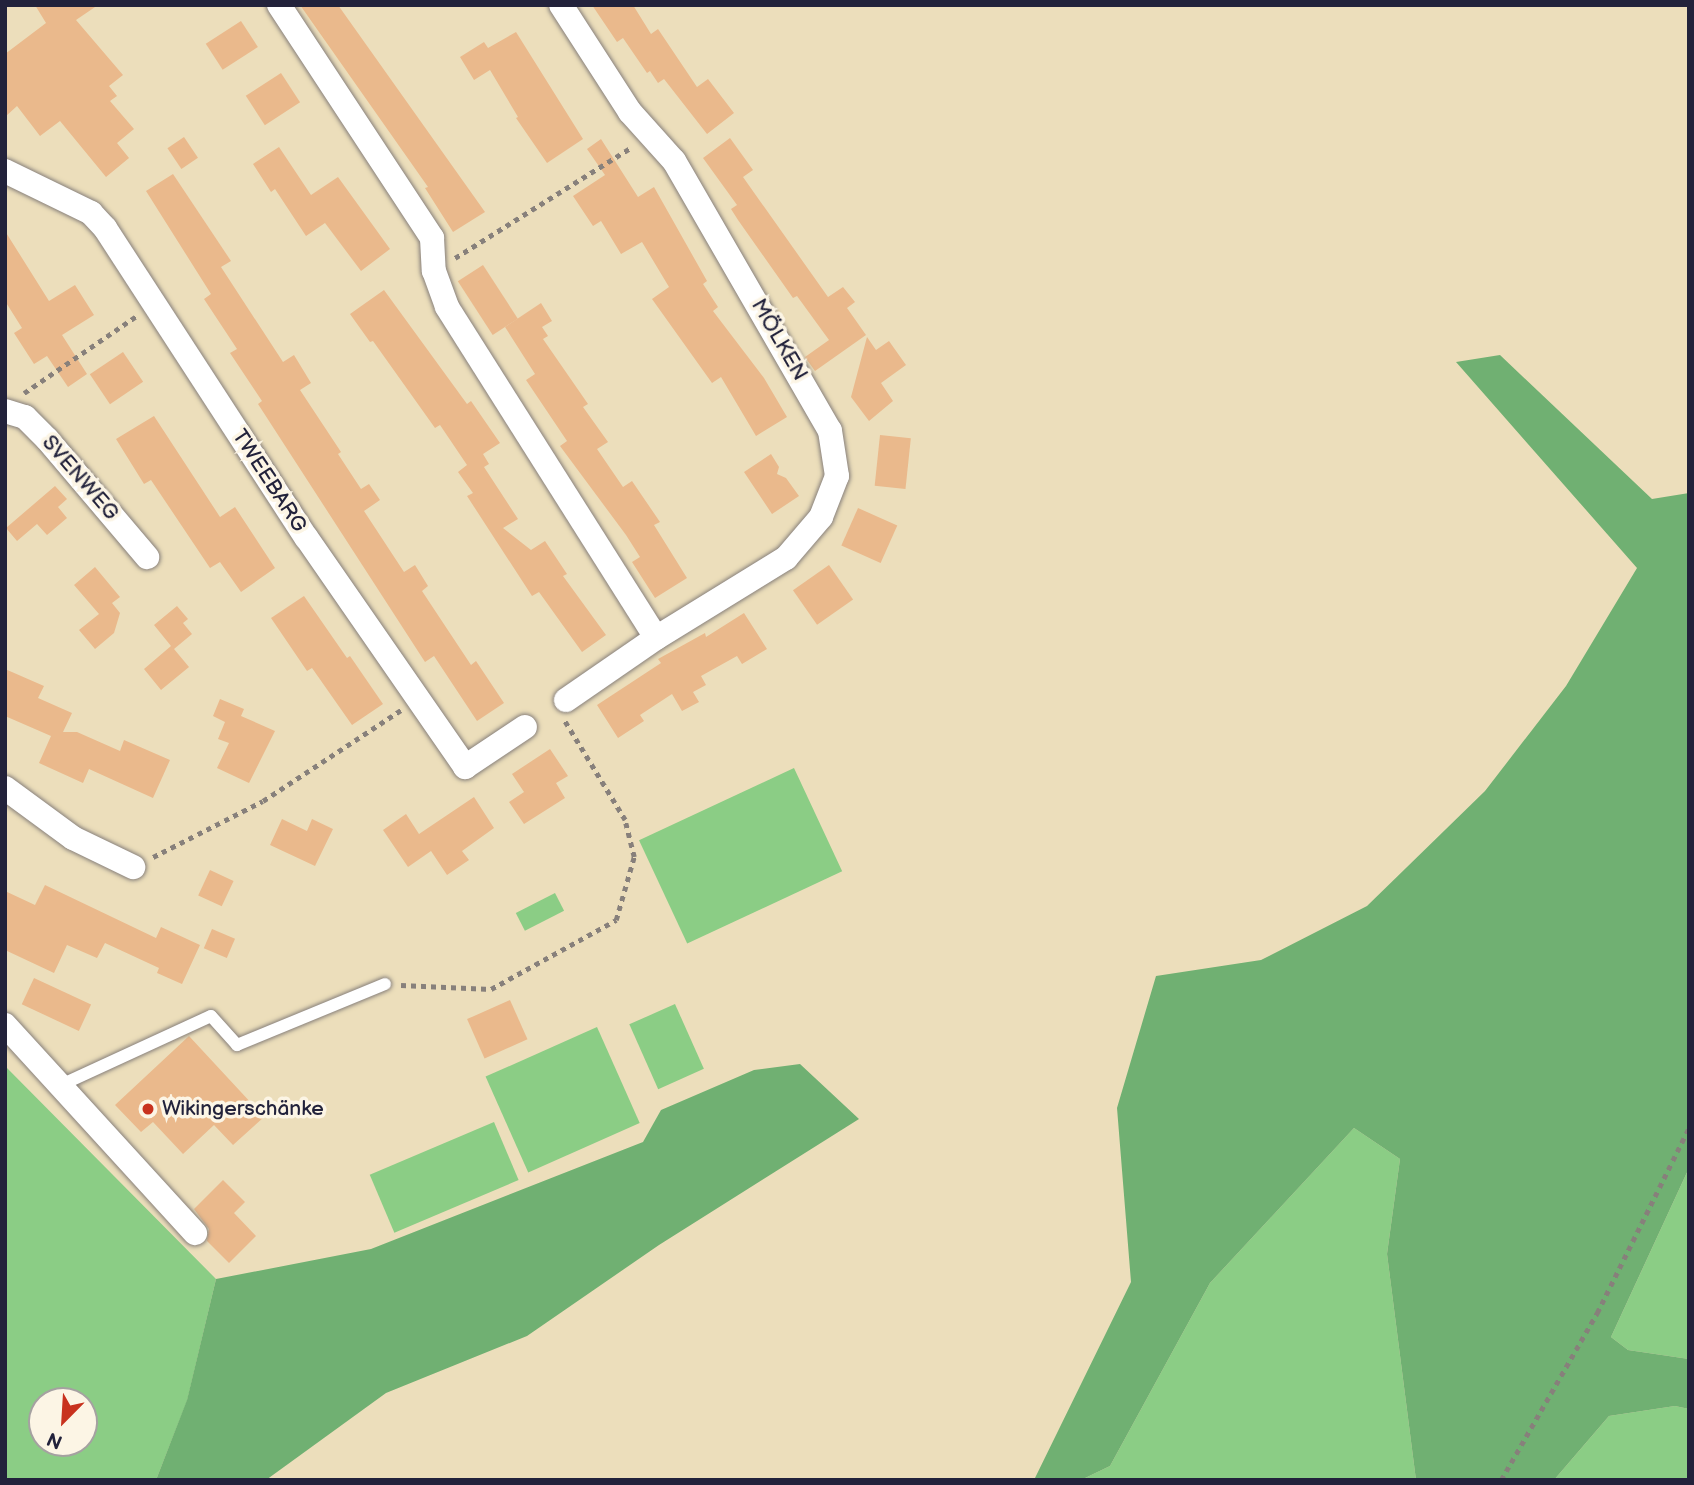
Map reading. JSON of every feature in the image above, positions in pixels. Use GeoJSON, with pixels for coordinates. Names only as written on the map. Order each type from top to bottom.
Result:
{"type":"FeatureCollection","features":[{"type":"Feature","properties":{"kind":"street"},"geometry":{"type":"LineString","coordinates":[[279,5],[432,238],[434,271],[447,307],[656,639]]}},
{"type":"Feature","properties":{"kind":"street","name":"MÖLKEN"},"geometry":{"type":"LineString","coordinates":[[561,5],[631,113],[674,161],[825,420],[830,431],[837,476],[821,517],[786,558],[656,639],[564,708]]}},
{"type":"Feature","properties":{"kind":"street","name":"TWEEBARG"},"geometry":{"type":"LineString","coordinates":[[5,171],[91,213],[117,244],[416,700],[465,767],[524,727]]}},
{"type":"Feature","properties":{"kind":"street","name":"SVENWEG"},"geometry":{"type":"LineString","coordinates":[[7,411],[26,417],[47,439],[146,557]]}},
{"type":"Feature","properties":{"kind":"street"},"geometry":{"type":"LineString","coordinates":[[5,788],[73,838],[133,867]]}},
{"type":"Feature","properties":{"kind":"street"},"geometry":{"type":"LineString","coordinates":[[5,1025],[195,1233]]}},
{"type":"Feature","properties":{"kind":"lane"},"geometry":{"type":"LineString","coordinates":[[61,1085],[211,1016],[237,1045],[386,984]]}},
{"type":"Feature","properties":{"kind":"path"},"geometry":{"type":"LineString","coordinates":[[434,271],[652,134]]}},
{"type":"Feature","properties":{"kind":"path"},"geometry":{"type":"LineString","coordinates":[[7,411],[12,401],[154,304]]}},
{"type":"Feature","properties":{"kind":"path"},"geometry":{"type":"LineString","coordinates":[[133,867],[263,801],[416,700]]}},
{"type":"Feature","properties":{"kind":"path"},"geometry":{"type":"LineString","coordinates":[[386,984],[491,989],[616,920],[634,857],[625,820],[564,708]]}},
{"type":"Feature","properties":{"kind":"path"},"geometry":{"type":"LineString","coordinates":[[1501,1480],[1597,1313],[1689,1128]]}},
{"type":"Feature","properties":{"kind":"green space"},"geometry":{"type":"Polygon","coordinates":[[[1500,355],[1652,499],[1689,493],[1689,1168],[1611,1337],[1628,1350],[1689,1359],[1689,1409],[1675,1406],[1609,1416],[1554,1480],[1416,1480],[1387,1254],[1400,1159],[1354,1128],[1210,1283],[1110,1466],[1081,1480],[1034,1480],[1131,1282],[1117,1108],[1156,976],[1261,960],[1367,906],[1485,791],[1566,686],[1637,568],[1456,362],[1500,355]]]}},
{"type":"Feature","properties":{"kind":"green space"},"geometry":{"type":"Polygon","coordinates":[[[794,768],[842,871],[687,944],[639,840],[794,768]]]}},
{"type":"Feature","properties":{"kind":"green space"},"geometry":{"type":"Polygon","coordinates":[[[555,893],[564,911],[525,931],[516,913],[555,893]]]}},
{"type":"Feature","properties":{"kind":"green space"},"geometry":{"type":"Polygon","coordinates":[[[675,1004],[704,1069],[658,1089],[629,1024],[675,1004]]]}},
{"type":"Feature","properties":{"kind":"green space"},"geometry":{"type":"Polygon","coordinates":[[[597,1027],[640,1123],[528,1173],[486,1077],[597,1027]]]}},
{"type":"Feature","properties":{"kind":"green space"},"geometry":{"type":"Polygon","coordinates":[[[800,1064],[859,1119],[659,1245],[527,1336],[386,1393],[266,1480],[156,1480],[187,1400],[216,1279],[371,1249],[643,1142],[661,1110],[754,1070],[800,1064]]]}},
{"type":"Feature","properties":{"kind":"green space"},"geometry":{"type":"Polygon","coordinates":[[[5,1066],[216,1279],[187,1401],[156,1480],[5,1480],[5,1066]]]}},
{"type":"Feature","properties":{"kind":"green space"},"geometry":{"type":"Polygon","coordinates":[[[494,1122],[519,1180],[394,1233],[370,1175],[494,1122]]]}},
{"type":"Feature","properties":{"kind":"green space"},"geometry":{"type":"Polygon","coordinates":[[[1354,1128],[1400,1159],[1387,1254],[1416,1480],[1081,1480],[1110,1466],[1210,1283],[1354,1128]]]}},
{"type":"Feature","properties":{"kind":"green space"},"geometry":{"type":"Polygon","coordinates":[[[1689,1168],[1689,1359],[1628,1350],[1611,1337],[1689,1168]]]}},
{"type":"Feature","properties":{"kind":"green space"},"geometry":{"type":"Polygon","coordinates":[[[1675,1406],[1689,1409],[1689,1480],[1554,1480],[1609,1416],[1675,1406]]]}},
{"type":"Feature","properties":{"kind":"building"},"geometry":{"type":"Polygon","coordinates":[[[35,5],[98,5],[76,20],[123,75],[109,86],[117,96],[110,101],[134,129],[117,143],[129,158],[106,177],[60,121],[40,136],[17,106],[5,117],[5,54],[46,23],[35,5]]]}},
{"type":"Feature","properties":{"kind":"building"},"geometry":{"type":"Polygon","coordinates":[[[300,5],[338,5],[485,212],[453,232],[425,188],[428,187],[300,5]]]}},
{"type":"Feature","properties":{"kind":"building"},"geometry":{"type":"Polygon","coordinates":[[[592,5],[633,5],[651,34],[658,29],[697,87],[708,79],[734,113],[707,134],[664,79],[658,83],[650,71],[647,73],[623,38],[617,42],[592,5]]]}},
{"type":"Feature","properties":{"kind":"building"},"geometry":{"type":"Polygon","coordinates":[[[241,21],[258,47],[223,70],[206,44],[241,21]]]}},
{"type":"Feature","properties":{"kind":"building"},"geometry":{"type":"Polygon","coordinates":[[[516,32],[583,139],[547,163],[516,118],[518,117],[490,70],[474,80],[460,57],[484,42],[488,48],[516,32]]]}},
{"type":"Feature","properties":{"kind":"building"},"geometry":{"type":"Polygon","coordinates":[[[281,73],[300,102],[265,125],[246,96],[281,73]]]}},
{"type":"Feature","properties":{"kind":"building"},"geometry":{"type":"Polygon","coordinates":[[[184,137],[198,158],[181,169],[167,148],[184,137]]]}},
{"type":"Feature","properties":{"kind":"building"},"geometry":{"type":"Polygon","coordinates":[[[730,138],[753,170],[743,177],[828,297],[843,287],[855,302],[847,308],[866,335],[815,371],[805,357],[829,340],[797,296],[793,298],[738,220],[731,209],[737,205],[703,158],[730,138]]]}},
{"type":"Feature","properties":{"kind":"building"},"geometry":{"type":"Polygon","coordinates":[[[601,139],[638,197],[654,187],[707,281],[703,284],[718,307],[713,311],[764,378],[787,417],[756,436],[721,377],[712,383],[652,299],[669,287],[642,242],[621,254],[601,221],[593,226],[573,196],[605,175],[587,149],[601,139]]]}},
{"type":"Feature","properties":{"kind":"building"},"geometry":{"type":"Polygon","coordinates":[[[279,147],[311,195],[338,177],[390,249],[361,271],[325,223],[306,236],[275,189],[271,192],[253,164],[279,147]]]}},
{"type":"Feature","properties":{"kind":"building"},"geometry":{"type":"Polygon","coordinates":[[[173,174],[231,261],[221,267],[283,362],[294,355],[311,383],[300,390],[341,452],[338,454],[361,489],[369,484],[380,500],[364,511],[404,572],[415,565],[428,586],[422,591],[471,665],[476,661],[504,703],[477,721],[434,656],[425,662],[258,404],[262,401],[230,353],[237,349],[204,299],[211,294],[146,191],[173,174]]]}},
{"type":"Feature","properties":{"kind":"building"},"geometry":{"type":"Polygon","coordinates":[[[5,231],[49,301],[75,285],[94,315],[62,335],[87,374],[68,387],[47,356],[34,364],[14,333],[22,328],[5,301],[5,231]]]}},
{"type":"Feature","properties":{"kind":"building"},"geometry":{"type":"Polygon","coordinates":[[[483,265],[518,319],[493,335],[458,281],[483,265]]]}},
{"type":"Feature","properties":{"kind":"building"},"geometry":{"type":"Polygon","coordinates":[[[384,290],[467,404],[471,401],[500,443],[483,454],[489,464],[484,467],[518,519],[503,528],[531,550],[545,541],[567,574],[563,576],[606,635],[582,652],[539,592],[532,596],[467,496],[473,493],[458,472],[467,465],[440,425],[435,428],[373,341],[370,342],[350,314],[384,290]]]}},
{"type":"Feature","properties":{"kind":"building"},"geometry":{"type":"Polygon","coordinates":[[[541,303],[552,321],[542,327],[548,336],[543,339],[588,404],[583,407],[608,442],[597,449],[623,487],[632,481],[660,522],[654,525],[687,578],[655,598],[632,562],[640,557],[560,446],[567,441],[526,380],[535,374],[505,327],[541,303]]]}},
{"type":"Feature","properties":{"kind":"building"},"geometry":{"type":"Polygon","coordinates":[[[867,337],[876,350],[889,341],[906,365],[881,383],[893,401],[869,421],[851,397],[867,337]]]}},
{"type":"Feature","properties":{"kind":"building"},"geometry":{"type":"Polygon","coordinates":[[[123,352],[143,382],[110,404],[90,374],[123,352]]]}},
{"type":"Feature","properties":{"kind":"building"},"geometry":{"type":"Polygon","coordinates":[[[154,416],[220,517],[235,507],[275,568],[241,592],[220,562],[210,568],[151,480],[144,484],[116,439],[154,416]]]}},
{"type":"Feature","properties":{"kind":"building"},"geometry":{"type":"Polygon","coordinates":[[[880,435],[911,438],[905,489],[875,486],[880,435]]]}},
{"type":"Feature","properties":{"kind":"building"},"geometry":{"type":"Polygon","coordinates":[[[771,454],[779,467],[777,474],[786,478],[799,496],[772,514],[744,472],[771,454]]]}},
{"type":"Feature","properties":{"kind":"building"},"geometry":{"type":"Polygon","coordinates":[[[55,486],[67,499],[58,507],[67,518],[47,535],[37,524],[17,541],[6,528],[55,486]]]}},
{"type":"Feature","properties":{"kind":"building"},"geometry":{"type":"Polygon","coordinates":[[[858,508],[897,525],[881,563],[841,545],[858,508]]]}},
{"type":"Feature","properties":{"kind":"building"},"geometry":{"type":"Polygon","coordinates":[[[829,565],[853,599],[817,625],[793,590],[829,565]]]}},
{"type":"Feature","properties":{"kind":"building"},"geometry":{"type":"Polygon","coordinates":[[[95,567],[120,597],[112,603],[120,613],[114,633],[95,649],[79,630],[99,614],[74,585],[95,567]]]}},
{"type":"Feature","properties":{"kind":"building"},"geometry":{"type":"Polygon","coordinates":[[[304,596],[383,704],[352,725],[312,668],[307,671],[271,618],[304,596]]]}},
{"type":"Feature","properties":{"kind":"building"},"geometry":{"type":"Polygon","coordinates":[[[177,606],[188,619],[183,623],[192,634],[174,649],[189,667],[161,690],[144,669],[171,646],[154,625],[177,606]]]}},
{"type":"Feature","properties":{"kind":"building"},"geometry":{"type":"Polygon","coordinates":[[[744,613],[767,649],[742,664],[737,656],[701,676],[706,685],[693,692],[699,702],[682,711],[672,694],[640,715],[644,721],[618,738],[597,705],[661,663],[658,659],[705,633],[706,637],[744,613]]]}},
{"type":"Feature","properties":{"kind":"building"},"geometry":{"type":"Polygon","coordinates":[[[5,669],[44,686],[38,698],[72,713],[63,732],[77,732],[120,751],[124,740],[170,760],[153,798],[89,769],[83,783],[39,763],[51,736],[5,716],[5,669]]]}},
{"type":"Feature","properties":{"kind":"building"},"geometry":{"type":"Polygon","coordinates":[[[220,699],[244,709],[241,716],[275,731],[249,783],[217,768],[229,743],[218,739],[225,722],[213,716],[220,699]]]}},
{"type":"Feature","properties":{"kind":"building"},"geometry":{"type":"Polygon","coordinates":[[[550,749],[568,776],[556,783],[565,798],[524,824],[509,802],[524,792],[512,774],[550,749]]]}},
{"type":"Feature","properties":{"kind":"building"},"geometry":{"type":"Polygon","coordinates":[[[474,797],[494,828],[462,851],[469,860],[447,875],[431,851],[408,867],[383,830],[406,814],[419,834],[474,797]]]}},
{"type":"Feature","properties":{"kind":"building"},"geometry":{"type":"Polygon","coordinates":[[[282,819],[307,831],[312,819],[333,829],[315,866],[270,845],[282,819]]]}},
{"type":"Feature","properties":{"kind":"building"},"geometry":{"type":"Polygon","coordinates":[[[210,870],[234,881],[222,906],[198,895],[210,870]]]}},
{"type":"Feature","properties":{"kind":"building"},"geometry":{"type":"Polygon","coordinates":[[[45,885],[156,938],[161,927],[200,945],[182,984],[157,973],[159,968],[105,943],[97,958],[67,945],[54,973],[5,950],[5,891],[35,905],[45,885]]]}},
{"type":"Feature","properties":{"kind":"building"},"geometry":{"type":"Polygon","coordinates":[[[212,929],[235,939],[227,958],[204,948],[212,929]]]}},
{"type":"Feature","properties":{"kind":"building"},"geometry":{"type":"Polygon","coordinates":[[[34,978],[91,1005],[79,1031],[22,1004],[34,978]]]}},
{"type":"Feature","properties":{"kind":"building"},"geometry":{"type":"Polygon","coordinates":[[[510,1000],[527,1039],[485,1058],[467,1019],[510,1000]]]}},
{"type":"Feature","properties":{"kind":"building"},"geometry":{"type":"Polygon","coordinates":[[[189,1036],[264,1117],[233,1145],[214,1125],[183,1154],[153,1122],[141,1132],[115,1105],[189,1036]]]}},
{"type":"Feature","properties":{"kind":"building"},"geometry":{"type":"Polygon","coordinates":[[[223,1180],[245,1202],[234,1213],[256,1236],[229,1263],[207,1241],[209,1229],[194,1209],[223,1180]]]}},
{"type":"Feature","properties":{"kind":"place","name":"Wikingerschänke"},"geometry":{"type":"Point","coordinates":[148,1109]}}]}
